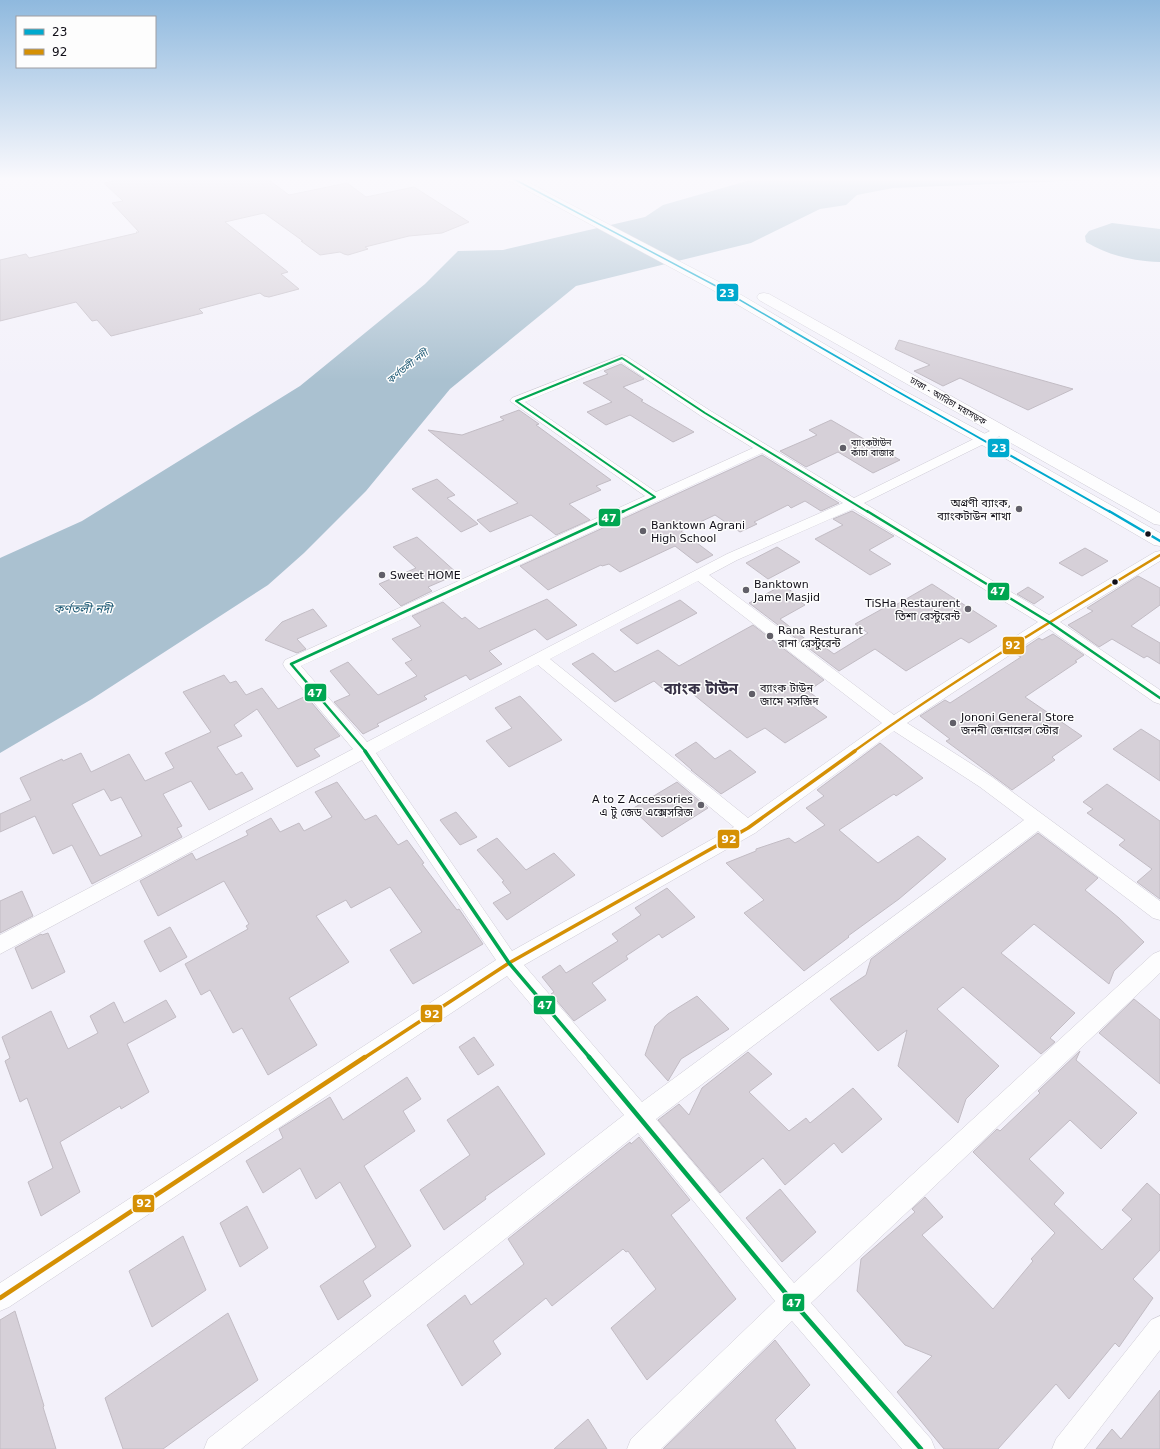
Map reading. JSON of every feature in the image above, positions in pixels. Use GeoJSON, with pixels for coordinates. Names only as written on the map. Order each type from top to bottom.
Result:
{"type":"FeatureCollection","features":[{"type":"Feature","properties":{"kind":"highway","name":"ঢাকা - আরিচা মহাসড়ক"},"geometry":{"type":"LineString","coordinates":[[637,245],[716,286],[894,391],[983,439],[1160,541]]}},
{"type":"Feature","properties":{"kind":"highway","name":"ঢাকা - আরিচা মহাসড়ক"},"geometry":{"type":"LineString","coordinates":[[744,285],[1000,431],[1160,520]]}},
{"type":"Feature","properties":{"kind":"street"},"geometry":{"type":"LineString","coordinates":[[656,496],[516,401],[622,358],[705,413],[852,504],[1048,622],[1160,698]]}},
{"type":"Feature","properties":{"kind":"street"},"geometry":{"type":"LineString","coordinates":[[0,945],[732,557],[852,504],[1000,431]]}},
{"type":"Feature","properties":{"kind":"street"},"geometry":{"type":"LineString","coordinates":[[763,448],[291,664],[365,751],[510,963],[640,1116],[793,1302],[921,1449]]}},
{"type":"Feature","properties":{"kind":"street"},"geometry":{"type":"LineString","coordinates":[[0,1298],[510,963],[748,828],[894,723],[1048,622],[1160,554]]}},
{"type":"Feature","properties":{"kind":"street"},"geometry":{"type":"LineString","coordinates":[[699,574],[894,723],[986,782],[1037,822],[1160,912]]}},
{"type":"Feature","properties":{"kind":"street"},"geometry":{"type":"LineString","coordinates":[[539,658],[748,828]]}},
{"type":"Feature","properties":{"kind":"street"},"geometry":{"type":"LineString","coordinates":[[218,1449],[640,1116],[1037,822]]}},
{"type":"Feature","properties":{"kind":"street"},"geometry":{"type":"LineString","coordinates":[[641,1449],[793,1302],[1160,960]]}},
{"type":"Feature","properties":{"kind":"street"},"geometry":{"type":"LineString","coordinates":[[1066,1449],[1160,1328]]}},
{"type":"Feature","properties":{"kind":"water","name":"কর্ণতলী নদী"},"geometry":{"type":"Polygon","coordinates":[[[526,245],[744,245],[576,286],[450,389],[366,491],[304,553],[268,585],[92,699],[0,753],[0,558],[82,521],[300,386],[425,284],[458,251],[503,250],[526,245]]]}},
{"type":"Feature","properties":{"kind":"water"},"geometry":{"type":"Polygon","coordinates":[[[1091,245],[1160,245],[1160,262],[1122,257],[1091,245]]]}},
{"type":"Feature","properties":{"kind":"building"},"geometry":{"type":"Polygon","coordinates":[[[87,245],[254,245],[288,272],[281,274],[299,289],[269,297],[260,293],[199,309],[203,313],[111,336],[97,320],[92,321],[76,302],[0,321],[0,260],[26,254],[29,258],[87,245]]]}},
{"type":"Feature","properties":{"kind":"building"},"geometry":{"type":"Polygon","coordinates":[[[306,245],[375,245],[365,247],[368,249],[348,255],[340,252],[320,255],[306,245]]]}},
{"type":"Feature","properties":{"kind":"building"},"geometry":{"type":"Polygon","coordinates":[[[899,340],[1073,389],[1028,410],[960,378],[943,386],[914,371],[930,365],[895,349],[899,340]]]}},
{"type":"Feature","properties":{"kind":"building"},"geometry":{"type":"Polygon","coordinates":[[[621,364],[644,379],[623,387],[643,400],[641,401],[694,432],[673,442],[630,415],[606,425],[587,412],[612,402],[583,383],[608,374],[604,371],[621,364]]]}},
{"type":"Feature","properties":{"kind":"building"},"geometry":{"type":"Polygon","coordinates":[[[519,410],[539,424],[536,425],[611,480],[596,486],[601,490],[569,504],[590,520],[556,535],[531,515],[490,532],[477,520],[518,503],[428,430],[462,435],[504,420],[500,417],[519,410]]]}},
{"type":"Feature","properties":{"kind":"building"},"geometry":{"type":"Polygon","coordinates":[[[831,420],[900,460],[873,473],[838,452],[806,467],[780,451],[817,435],[809,430],[831,420]]]}},
{"type":"Feature","properties":{"kind":"building"},"geometry":{"type":"Polygon","coordinates":[[[762,455],[839,503],[821,511],[805,501],[791,508],[788,505],[754,522],[757,524],[740,532],[715,515],[681,531],[713,555],[697,563],[675,546],[620,572],[609,564],[601,565],[548,590],[520,566],[762,455]]]}},
{"type":"Feature","properties":{"kind":"building"},"geometry":{"type":"Polygon","coordinates":[[[437,479],[455,495],[447,498],[478,524],[461,532],[412,489],[437,479]]]}},
{"type":"Feature","properties":{"kind":"building"},"geometry":{"type":"Polygon","coordinates":[[[852,511],[894,536],[869,550],[891,564],[870,575],[815,539],[843,525],[833,519],[852,511]]]}},
{"type":"Feature","properties":{"kind":"building"},"geometry":{"type":"Polygon","coordinates":[[[417,537],[458,574],[428,587],[432,591],[401,606],[379,584],[416,568],[393,547],[417,537]]]}},
{"type":"Feature","properties":{"kind":"building"},"geometry":{"type":"Polygon","coordinates":[[[777,547],[800,562],[768,579],[746,563],[777,547]]]}},
{"type":"Feature","properties":{"kind":"building"},"geometry":{"type":"Polygon","coordinates":[[[1085,548],[1108,561],[1082,576],[1059,563],[1085,548]]]}},
{"type":"Feature","properties":{"kind":"building"},"geometry":{"type":"Polygon","coordinates":[[[1138,576],[1160,588],[1160,605],[1131,626],[1160,643],[1160,664],[1147,656],[1144,658],[1112,639],[1099,647],[1068,625],[1093,611],[1087,608],[1138,576]]]}},
{"type":"Feature","properties":{"kind":"building"},"geometry":{"type":"Polygon","coordinates":[[[932,584],[997,626],[969,643],[961,638],[906,671],[875,649],[839,671],[749,603],[783,585],[798,596],[795,598],[805,605],[780,619],[818,649],[823,646],[834,654],[868,633],[855,624],[891,604],[894,606],[932,584]]]}},
{"type":"Feature","properties":{"kind":"building"},"geometry":{"type":"Polygon","coordinates":[[[1028,587],[1044,597],[1034,604],[1017,594],[1028,587]]]}},
{"type":"Feature","properties":{"kind":"building"},"geometry":{"type":"Polygon","coordinates":[[[547,599],[577,625],[547,640],[535,629],[489,651],[502,664],[470,680],[466,675],[424,696],[427,699],[377,724],[379,726],[363,734],[334,702],[350,695],[330,671],[348,662],[378,695],[417,676],[405,663],[412,660],[392,639],[421,626],[412,616],[443,602],[462,619],[465,617],[479,629],[547,599]]]}},
{"type":"Feature","properties":{"kind":"building"},"geometry":{"type":"Polygon","coordinates":[[[680,600],[697,613],[637,644],[620,630],[680,600]]]}},
{"type":"Feature","properties":{"kind":"building"},"geometry":{"type":"Polygon","coordinates":[[[313,609],[327,626],[297,639],[306,649],[297,653],[265,640],[282,622],[313,609]]]}},
{"type":"Feature","properties":{"kind":"building"},"geometry":{"type":"Polygon","coordinates":[[[753,625],[824,680],[808,691],[816,697],[807,702],[827,717],[785,743],[765,728],[747,738],[683,686],[669,694],[654,681],[615,702],[572,664],[593,653],[615,672],[658,650],[679,666],[753,625]]]}},
{"type":"Feature","properties":{"kind":"building"},"geometry":{"type":"Polygon","coordinates":[[[1053,634],[1084,655],[1075,661],[1077,662],[1025,697],[1082,736],[1052,757],[1055,760],[1012,790],[946,741],[950,739],[920,716],[945,700],[950,703],[1021,657],[1015,654],[1039,638],[1042,640],[1053,634]]]}},
{"type":"Feature","properties":{"kind":"building"},"geometry":{"type":"Polygon","coordinates":[[[224,675],[230,683],[236,681],[246,695],[262,688],[278,709],[306,696],[340,736],[314,749],[320,756],[297,767],[257,709],[234,725],[242,736],[217,747],[236,775],[242,772],[253,789],[209,810],[191,781],[163,794],[182,826],[177,828],[182,837],[92,884],[72,845],[53,854],[35,816],[0,832],[0,814],[31,800],[20,778],[62,759],[63,761],[81,753],[91,772],[129,754],[145,781],[174,768],[165,753],[211,732],[183,692],[224,675]],[[104,789],[72,804],[100,856],[142,836],[121,797],[111,801],[104,789]]]}},
{"type":"Feature","properties":{"kind":"building"},"geometry":{"type":"Polygon","coordinates":[[[520,696],[562,740],[509,767],[486,741],[512,728],[495,708],[520,696]]]}},
{"type":"Feature","properties":{"kind":"building"},"geometry":{"type":"Polygon","coordinates":[[[1141,729],[1160,741],[1160,781],[1113,749],[1141,729]]]}},
{"type":"Feature","properties":{"kind":"building"},"geometry":{"type":"Polygon","coordinates":[[[696,742],[715,759],[730,750],[756,772],[721,794],[675,755],[696,742]]]}},
{"type":"Feature","properties":{"kind":"building"},"geometry":{"type":"Polygon","coordinates":[[[880,743],[923,778],[896,796],[894,794],[839,830],[878,863],[918,836],[946,859],[899,899],[848,936],[849,937],[804,971],[744,913],[764,900],[726,863],[756,851],[756,849],[789,838],[795,843],[825,825],[806,808],[824,796],[817,790],[880,743]]]}},
{"type":"Feature","properties":{"kind":"building"},"geometry":{"type":"Polygon","coordinates":[[[337,782],[365,820],[376,815],[398,845],[407,840],[424,863],[422,864],[457,910],[459,909],[483,944],[413,984],[390,950],[422,932],[390,887],[351,908],[346,900],[316,916],[349,962],[289,998],[317,1045],[268,1075],[242,1028],[233,1033],[210,990],[201,995],[185,964],[248,929],[246,926],[249,924],[224,881],[158,916],[140,881],[192,853],[196,860],[248,835],[246,831],[271,818],[280,832],[299,823],[304,831],[332,817],[315,792],[337,782]]]}},
{"type":"Feature","properties":{"kind":"building"},"geometry":{"type":"Polygon","coordinates":[[[677,782],[708,808],[662,837],[632,809],[677,782]]]}},
{"type":"Feature","properties":{"kind":"building"},"geometry":{"type":"Polygon","coordinates":[[[1107,784],[1160,821],[1160,899],[1137,882],[1152,869],[1119,845],[1125,840],[1087,813],[1093,809],[1083,802],[1107,784]]]}},
{"type":"Feature","properties":{"kind":"building"},"geometry":{"type":"Polygon","coordinates":[[[456,812],[477,837],[460,845],[440,820],[456,812]]]}},
{"type":"Feature","properties":{"kind":"building"},"geometry":{"type":"Polygon","coordinates":[[[1038,833],[1098,878],[1085,890],[1119,918],[1144,942],[1114,971],[1109,984],[1034,924],[1001,953],[1075,1013],[1050,1038],[1055,1042],[1041,1054],[963,987],[937,1009],[999,1066],[966,1099],[958,1123],[898,1066],[907,1030],[878,1051],[830,999],[866,975],[871,959],[1038,833]]]}},
{"type":"Feature","properties":{"kind":"building"},"geometry":{"type":"Polygon","coordinates":[[[497,838],[526,870],[554,853],[575,875],[507,920],[493,903],[511,893],[502,882],[504,881],[477,850],[497,838]]]}},
{"type":"Feature","properties":{"kind":"building"},"geometry":{"type":"Polygon","coordinates":[[[667,888],[695,917],[662,938],[659,934],[626,956],[628,959],[592,983],[606,1000],[574,1021],[551,994],[554,992],[542,977],[560,965],[566,973],[618,941],[612,934],[641,915],[635,908],[667,888]]]}},
{"type":"Feature","properties":{"kind":"building"},"geometry":{"type":"Polygon","coordinates":[[[22,891],[33,916],[0,933],[0,901],[22,891]]]}},
{"type":"Feature","properties":{"kind":"building"},"geometry":{"type":"Polygon","coordinates":[[[170,927],[187,957],[160,972],[144,941],[170,927]]]}},
{"type":"Feature","properties":{"kind":"building"},"geometry":{"type":"Polygon","coordinates":[[[48,933],[65,972],[32,989],[15,948],[41,934],[48,933]]]}},
{"type":"Feature","properties":{"kind":"building"},"geometry":{"type":"Polygon","coordinates":[[[697,996],[729,1029],[681,1059],[668,1081],[645,1055],[655,1026],[668,1014],[697,996]]]}},
{"type":"Feature","properties":{"kind":"building"},"geometry":{"type":"Polygon","coordinates":[[[1134,999],[1160,1020],[1160,1084],[1099,1033],[1134,999]]]}},
{"type":"Feature","properties":{"kind":"building"},"geometry":{"type":"Polygon","coordinates":[[[166,1000],[176,1017],[127,1044],[149,1092],[121,1109],[120,1106],[60,1142],[80,1192],[41,1216],[28,1182],[53,1168],[27,1098],[20,1102],[5,1061],[10,1058],[2,1037],[51,1011],[68,1049],[98,1033],[90,1016],[114,1002],[124,1023],[166,1000]]]}},
{"type":"Feature","properties":{"kind":"building"},"geometry":{"type":"Polygon","coordinates":[[[474,1037],[494,1065],[478,1075],[459,1047],[474,1037]]]}},
{"type":"Feature","properties":{"kind":"building"},"geometry":{"type":"Polygon","coordinates":[[[1080,1051],[1076,1060],[1137,1113],[1101,1149],[1070,1120],[1029,1159],[1064,1193],[1054,1204],[1102,1250],[1132,1219],[1122,1210],[1147,1183],[1160,1195],[1160,1250],[1133,1279],[1153,1298],[1119,1347],[1115,1343],[1069,1399],[1056,1384],[998,1449],[944,1449],[897,1392],[932,1356],[905,1345],[857,1291],[861,1259],[915,1212],[912,1209],[925,1197],[943,1217],[922,1235],[993,1309],[1033,1261],[1031,1259],[1055,1233],[973,1152],[997,1129],[1000,1131],[1040,1093],[1038,1091],[1080,1051]]]}},
{"type":"Feature","properties":{"kind":"building"},"geometry":{"type":"Polygon","coordinates":[[[748,1052],[772,1074],[749,1092],[789,1131],[806,1118],[810,1123],[853,1088],[882,1119],[842,1153],[834,1143],[785,1185],[763,1158],[720,1193],[658,1120],[679,1104],[689,1115],[702,1088],[748,1052]]]}},
{"type":"Feature","properties":{"kind":"building"},"geometry":{"type":"Polygon","coordinates":[[[407,1077],[421,1099],[403,1111],[415,1131],[364,1166],[411,1246],[363,1281],[371,1296],[338,1320],[320,1286],[376,1247],[340,1182],[316,1199],[300,1168],[263,1193],[246,1161],[283,1138],[279,1129],[330,1097],[343,1120],[407,1077]]]}},
{"type":"Feature","properties":{"kind":"building"},"geometry":{"type":"Polygon","coordinates":[[[498,1086],[545,1154],[485,1197],[486,1199],[444,1230],[420,1190],[470,1155],[447,1120],[498,1086]]]}},
{"type":"Feature","properties":{"kind":"building"},"geometry":{"type":"Polygon","coordinates":[[[639,1137],[690,1200],[671,1215],[736,1299],[647,1380],[611,1328],[656,1289],[628,1251],[626,1252],[623,1249],[552,1306],[546,1298],[493,1341],[501,1354],[462,1386],[427,1325],[465,1295],[471,1305],[524,1264],[508,1239],[630,1142],[631,1144],[639,1137]]]}},
{"type":"Feature","properties":{"kind":"building"},"geometry":{"type":"Polygon","coordinates":[[[780,1189],[816,1232],[782,1262],[746,1218],[780,1189]]]}},
{"type":"Feature","properties":{"kind":"building"},"geometry":{"type":"Polygon","coordinates":[[[247,1206],[268,1248],[240,1267],[220,1223],[247,1206]]]}},
{"type":"Feature","properties":{"kind":"building"},"geometry":{"type":"Polygon","coordinates":[[[183,1236],[206,1290],[152,1327],[129,1271],[183,1236]]]}},
{"type":"Feature","properties":{"kind":"building"},"geometry":{"type":"Polygon","coordinates":[[[15,1311],[56,1449],[0,1449],[0,1320],[15,1311]]]}},
{"type":"Feature","properties":{"kind":"building"},"geometry":{"type":"Polygon","coordinates":[[[228,1313],[258,1380],[163,1449],[123,1449],[105,1398],[228,1313]]]}},
{"type":"Feature","properties":{"kind":"building"},"geometry":{"type":"Polygon","coordinates":[[[775,1340],[810,1385],[775,1420],[796,1449],[663,1449],[775,1340]]]}},
{"type":"Feature","properties":{"kind":"building"},"geometry":{"type":"Polygon","coordinates":[[[1160,1390],[1160,1449],[1096,1449],[1112,1429],[1121,1439],[1160,1390]]]}},
{"type":"Feature","properties":{"kind":"building"},"geometry":{"type":"Polygon","coordinates":[[[588,1419],[607,1449],[554,1449],[588,1419]]]}},
{"type":"Feature","properties":{"kind":"transit line","name":"23"},"geometry":{"type":"LineString","coordinates":[[638,245],[716,286],[894,391],[983,439],[1160,541]]}},
{"type":"Feature","properties":{"kind":"transit line","name":"47"},"geometry":{"type":"LineString","coordinates":[[921,1449],[793,1302],[640,1117],[509,963],[365,751],[291,664],[655,497],[516,401],[622,358],[705,413],[1049,622],[1160,698]]}},
{"type":"Feature","properties":{"kind":"transit line","name":"92"},"geometry":{"type":"LineString","coordinates":[[0,1298],[509,963],[748,828],[894,723],[1049,622],[1160,555]]}},
{"type":"Feature","properties":{"kind":"place","name":"ব্যাংকটাউন কাঁচা বাজার"},"geometry":{"type":"Point","coordinates":[843,448]}},
{"type":"Feature","properties":{"kind":"place","name":"অগ্রণী ব্যাংক, ব্যাংকটাউন শাখা"},"geometry":{"type":"Point","coordinates":[1019,509]}},
{"type":"Feature","properties":{"kind":"place","name":"Banktown Agrani High School"},"geometry":{"type":"Point","coordinates":[643,531]}},
{"type":"Feature","properties":{"kind":"place","name":"Sweet HOME"},"geometry":{"type":"Point","coordinates":[382,575]}},
{"type":"Feature","properties":{"kind":"place","name":"Banktown Jame Masjid"},"geometry":{"type":"Point","coordinates":[746,590]}},
{"type":"Feature","properties":{"kind":"place","name":"TiSHa Restaurent তিশা রেস্টুরেন্ট"},"geometry":{"type":"Point","coordinates":[968,609]}},
{"type":"Feature","properties":{"kind":"place","name":"Rana Resturant রানা রেস্টুরেন্ট"},"geometry":{"type":"Point","coordinates":[770,636]}},
{"type":"Feature","properties":{"kind":"place","name":"ব্যাংক টাউন জামে মসজিদ"},"geometry":{"type":"Point","coordinates":[752,694]}},
{"type":"Feature","properties":{"kind":"place","name":"Jononi General Store জননী জেনারেল স্টোর"},"geometry":{"type":"Point","coordinates":[953,723]}},
{"type":"Feature","properties":{"kind":"place","name":"A to Z Accessories এ টু জেড এক্সেসরিজ"},"geometry":{"type":"Point","coordinates":[701,805]}},
{"type":"Feature","properties":{"kind":"district","name":"ব্যাংক টাউন"},"geometry":{"type":"Point","coordinates":[701,689]}}]}
